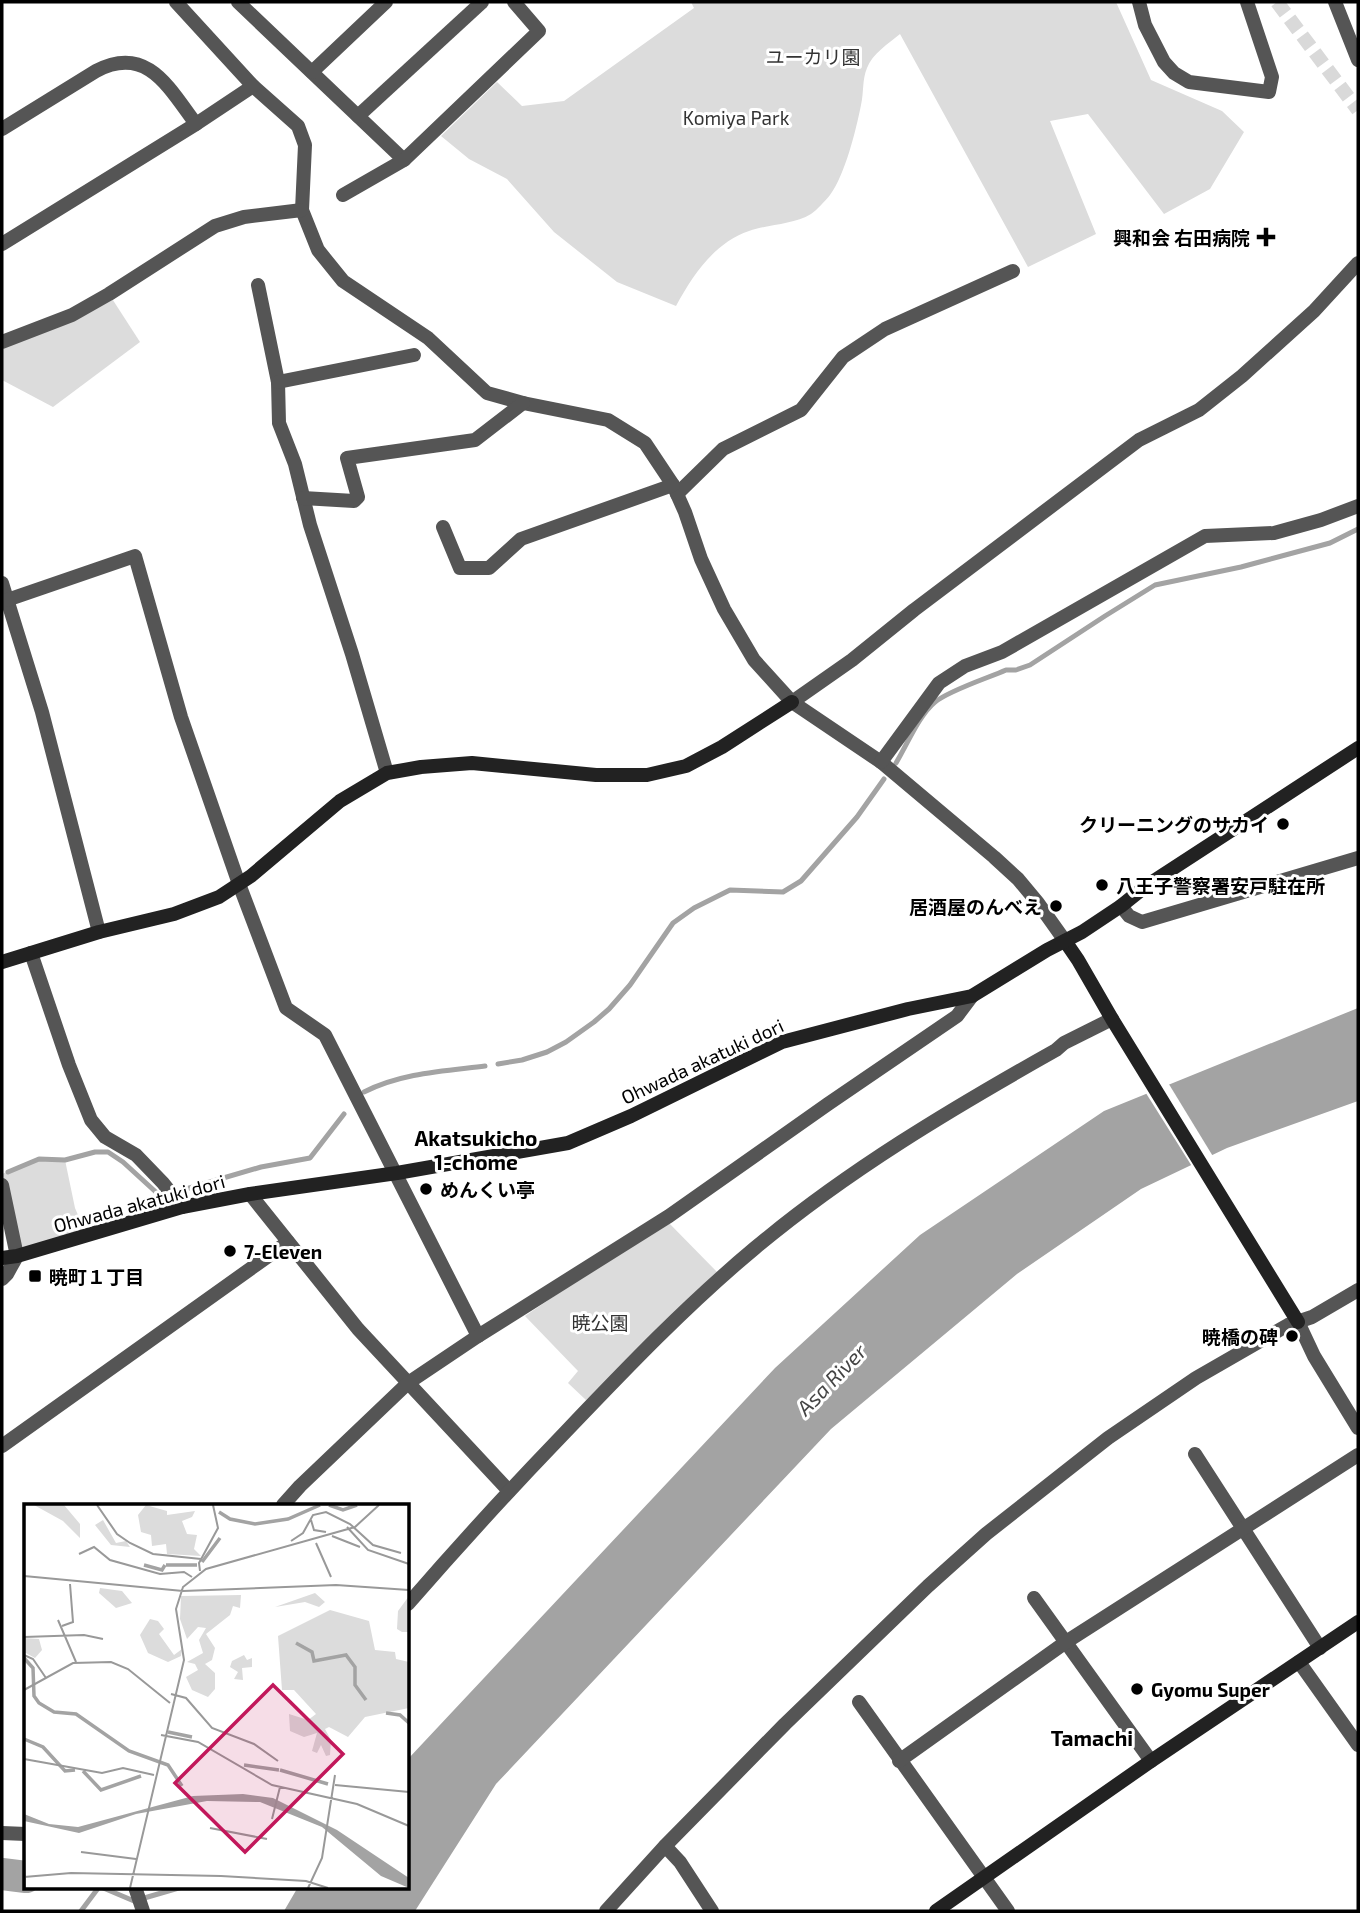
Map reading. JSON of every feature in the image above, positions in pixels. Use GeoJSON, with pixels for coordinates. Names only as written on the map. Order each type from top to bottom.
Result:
{"type":"FeatureCollection","features":[{"type":"Feature","properties":{"kind":"street"},"geometry":{"type":"LineString","coordinates":[[176,2],[253,86],[298,126],[305,145],[302,210],[318,250],[343,281],[428,338],[487,393],[608,420],[645,443],[675,490],[701,559],[724,609],[754,660],[792,702],[881,762],[1018,879],[1038,903],[1078,960],[1294,1315],[1314,1356],[1358,1428]]}},
{"type":"Feature","properties":{"kind":"street"},"geometry":{"type":"LineString","coordinates":[[238,2],[404,160]]}},
{"type":"Feature","properties":{"kind":"street"},"geometry":{"type":"LineString","coordinates":[[312,72],[386,2]]}},
{"type":"Feature","properties":{"kind":"street"},"geometry":{"type":"LineString","coordinates":[[358,116],[482,2]]}},
{"type":"Feature","properties":{"kind":"street"},"geometry":{"type":"LineString","coordinates":[[343,195],[404,160],[539,31],[514,2]]}},
{"type":"Feature","properties":{"kind":"street"},"geometry":{"type":"LineString","coordinates":[[1139,2],[1145,25],[1164,62],[1174,73],[1189,82],[1269,92],[1272,77],[1247,2]]}},
{"type":"Feature","properties":{"kind":"street"},"geometry":{"type":"LineString","coordinates":[[1335,2],[1358,60]]}},
{"type":"Feature","properties":{"kind":"street"},"geometry":{"type":"LineString","coordinates":[[2,129],[96,71],[125,61],[136,62],[150,69],[196,124]]}},
{"type":"Feature","properties":{"kind":"street"},"geometry":{"type":"LineString","coordinates":[[2,244],[253,86]]}},
{"type":"Feature","properties":{"kind":"street"},"geometry":{"type":"LineString","coordinates":[[2,342],[72,315],[215,226],[246,223],[302,210]]}},
{"type":"Feature","properties":{"kind":"street"},"geometry":{"type":"LineString","coordinates":[[2,962],[99,932],[174,914],[219,897],[251,876],[341,801],[387,773],[472,763],[596,775],[647,775],[686,766],[722,747],[852,660],[1139,440],[1199,410],[1242,376],[1314,311],[1358,263]]}},
{"type":"Feature","properties":{"kind":"street"},"geometry":{"type":"LineString","coordinates":[[443,527],[460,568],[489,568],[520,539],[675,490],[723,449],[801,410],[843,357],[885,329],[1013,271]]}},
{"type":"Feature","properties":{"kind":"street"},"geometry":{"type":"LineString","coordinates":[[258,285],[278,382],[279,423],[295,464],[387,773]]}},
{"type":"Feature","properties":{"kind":"street"},"geometry":{"type":"LineString","coordinates":[[278,382],[414,355]]}},
{"type":"Feature","properties":{"kind":"street"},"geometry":{"type":"LineString","coordinates":[[303,498],[354,501],[358,497],[347,458],[475,440],[523,403]]}},
{"type":"Feature","properties":{"kind":"street"},"geometry":{"type":"LineString","coordinates":[[881,762],[939,683],[965,666],[1002,652],[1205,536],[1273,533],[1321,520],[1358,506]]}},
{"type":"Feature","properties":{"kind":"street"},"geometry":{"type":"LineString","coordinates":[[7,600],[135,556],[181,717],[239,884],[286,1008],[325,1035],[478,1336]]}},
{"type":"Feature","properties":{"kind":"street"},"geometry":{"type":"LineString","coordinates":[[2,583],[42,712],[99,932]]}},
{"type":"Feature","properties":{"kind":"street","name":"Ohwada akatuki dori"},"geometry":{"type":"LineString","coordinates":[[2,1258],[17,1256],[175,1198],[250,1194],[397,1173],[568,1143],[631,1116],[782,1042],[908,1009],[972,996],[1121,906],[1146,886],[1358,748]]}},
{"type":"Feature","properties":{"kind":"street"},"geometry":{"type":"LineString","coordinates":[[1121,906],[1129,916],[1142,922],[1358,858]]}},
{"type":"Feature","properties":{"kind":"street"},"geometry":{"type":"LineString","coordinates":[[31,953],[69,1065],[91,1120],[105,1137],[136,1155],[175,1198]]}},
{"type":"Feature","properties":{"kind":"street"},"geometry":{"type":"LineString","coordinates":[[284,1504],[408,1383],[669,1216],[957,1016],[972,996]]}},
{"type":"Feature","properties":{"kind":"street"},"geometry":{"type":"LineString","coordinates":[[410,1602],[621,1372],[755,1248],[866,1166],[990,1087],[1064,1043],[1116,1025]]}},
{"type":"Feature","properties":{"kind":"street"},"geometry":{"type":"LineString","coordinates":[[2,1185],[17,1256],[2,1279]]}},
{"type":"Feature","properties":{"kind":"street"},"geometry":{"type":"LineString","coordinates":[[250,1194],[358,1329],[509,1491]]}},
{"type":"Feature","properties":{"kind":"street"},"geometry":{"type":"LineString","coordinates":[[2,1446],[288,1242]]}},
{"type":"Feature","properties":{"kind":"street"},"geometry":{"type":"LineString","coordinates":[[606,1911],[665,1846],[785,1724],[986,1534],[1108,1438],[1150,1409],[1294,1315],[1312,1317],[1358,1290]]}},
{"type":"Feature","properties":{"kind":"street"},"geometry":{"type":"LineString","coordinates":[[1195,1454],[1320,1648]]}},
{"type":"Feature","properties":{"kind":"street"},"geometry":{"type":"LineString","coordinates":[[899,1761],[1066,1642],[1358,1455]]}},
{"type":"Feature","properties":{"kind":"street"},"geometry":{"type":"LineString","coordinates":[[1034,1598],[1151,1761]]}},
{"type":"Feature","properties":{"kind":"street"},"geometry":{"type":"LineString","coordinates":[[936,1911],[1151,1761],[1358,1622]]}},
{"type":"Feature","properties":{"kind":"street"},"geometry":{"type":"LineString","coordinates":[[1299,1662],[1358,1745]]}},
{"type":"Feature","properties":{"kind":"street"},"geometry":{"type":"LineString","coordinates":[[859,1702],[1008,1911]]}},
{"type":"Feature","properties":{"kind":"street"},"geometry":{"type":"LineString","coordinates":[[665,1846],[680,1862],[712,1911]]}},
{"type":"Feature","properties":{"kind":"street"},"geometry":{"type":"LineString","coordinates":[[135,1888],[143,1911]]}},
{"type":"Feature","properties":{"kind":"green space","name":"Komiya Park"},"geometry":{"type":"Polygon","coordinates":[[[691,2],[1116,2],[1151,80],[1222,111],[1244,132],[1210,189],[1164,214],[1088,114],[1050,121],[1096,234],[1028,267],[900,34],[869,63],[853,139],[830,195],[804,218],[749,231],[725,243],[697,272],[676,306],[617,282],[554,232],[507,179],[469,159],[441,136],[497,82],[522,106],[564,101],[694,8],[691,2]]]}},
{"type":"Feature","properties":{"kind":"green space"},"geometry":{"type":"Polygon","coordinates":[[[109,294],[140,342],[53,407],[2,380],[2,342],[109,294]]]}},
{"type":"Feature","properties":{"kind":"green space"},"geometry":{"type":"Polygon","coordinates":[[[39,1159],[65,1160],[75,1208],[87,1236],[17,1256],[2,1174],[39,1159]]]}},
{"type":"Feature","properties":{"kind":"green space","name":"暁公園"},"geometry":{"type":"Polygon","coordinates":[[[666,1220],[719,1274],[586,1400],[568,1383],[578,1371],[525,1316],[666,1220]]]}},
{"type":"Feature","properties":{"kind":"water","name":"Asa River"},"geometry":{"type":"Polygon","coordinates":[[[1358,1008],[1358,1101],[1227,1148],[1141,1189],[1017,1274],[831,1429],[496,1784],[415,1911],[284,1911],[297,1888],[410,1888],[410,1757],[775,1368],[920,1235],[1104,1111],[1358,1008]]]}},
{"type":"Feature","properties":{"kind":"pier"},"geometry":{"type":"Polygon","coordinates":[[[1167,1081],[1214,1158],[1193,1168],[1144,1090],[1167,1081]]]}},
{"type":"Feature","properties":{"kind":"waterway"},"geometry":{"type":"LineString","coordinates":[[896,763],[919,722],[935,702],[1006,670],[1030,665],[1155,585],[1241,567],[1330,543],[1358,529]]}},
{"type":"Feature","properties":{"kind":"waterway"},"geometry":{"type":"LineString","coordinates":[[498,1064],[547,1052],[594,1022],[630,985],[673,923],[694,908],[730,890],[783,892],[801,881],[857,817],[884,779]]}},
{"type":"Feature","properties":{"kind":"waterway"},"geometry":{"type":"LineString","coordinates":[[364,1092],[408,1077],[485,1066]]}},
{"type":"Feature","properties":{"kind":"waterway"},"geometry":{"type":"LineString","coordinates":[[8,1172],[39,1159],[65,1160],[95,1152],[108,1152],[162,1196],[261,1167],[310,1158],[344,1114]]}},
{"type":"Feature","properties":{"kind":"waterway"},"geometry":{"type":"LineString","coordinates":[[2,1874],[24,1877]]}},
{"type":"Feature","properties":{"kind":"waterway"},"geometry":{"type":"LineString","coordinates":[[81,1911],[98,1888]]}},
{"type":"Feature","properties":{"kind":"waterway"},"geometry":{"type":"LineString","coordinates":[[103,1888],[134,1901],[179,1888]]}},
{"type":"Feature","properties":{"kind":"tunnel"},"geometry":{"type":"LineString","coordinates":[[1277,2],[1358,110]]}},
{"type":"Feature","properties":{"kind":"place","name":"興和会 右田病院"},"geometry":{"type":"Point","coordinates":[1266,237]}},
{"type":"Feature","properties":{"kind":"place","name":"クリーニングのサカイ"},"geometry":{"type":"Point","coordinates":[1283,824]}},
{"type":"Feature","properties":{"kind":"place","name":"八王子警察署安戸駐在所"},"geometry":{"type":"Point","coordinates":[1102,885]}},
{"type":"Feature","properties":{"kind":"place","name":"居酒屋のんべえ"},"geometry":{"type":"Point","coordinates":[1056,906]}},
{"type":"Feature","properties":{"kind":"place","name":"めんくい亭"},"geometry":{"type":"Point","coordinates":[426,1189]}},
{"type":"Feature","properties":{"kind":"place","name":"7-Eleven"},"geometry":{"type":"Point","coordinates":[230,1251]}},
{"type":"Feature","properties":{"kind":"place","name":"暁町１丁目"},"geometry":{"type":"Point","coordinates":[35,1276]}},
{"type":"Feature","properties":{"kind":"place","name":"暁橋の碑"},"geometry":{"type":"Point","coordinates":[1292,1336]}},
{"type":"Feature","properties":{"kind":"place","name":"Gyomu Super"},"geometry":{"type":"Point","coordinates":[1137,1689]}},
{"type":"Feature","properties":{"kind":"district","name":"Akatsukicho 1-chome"},"geometry":{"type":"Point","coordinates":[476,1149]}},
{"type":"Feature","properties":{"kind":"district","name":"Tamachi"},"geometry":{"type":"Point","coordinates":[1092,1737]}},
{"type":"Feature","properties":{"kind":"park label","name":"ユーカリ園"},"geometry":{"type":"Point","coordinates":[813,56]}}]}
